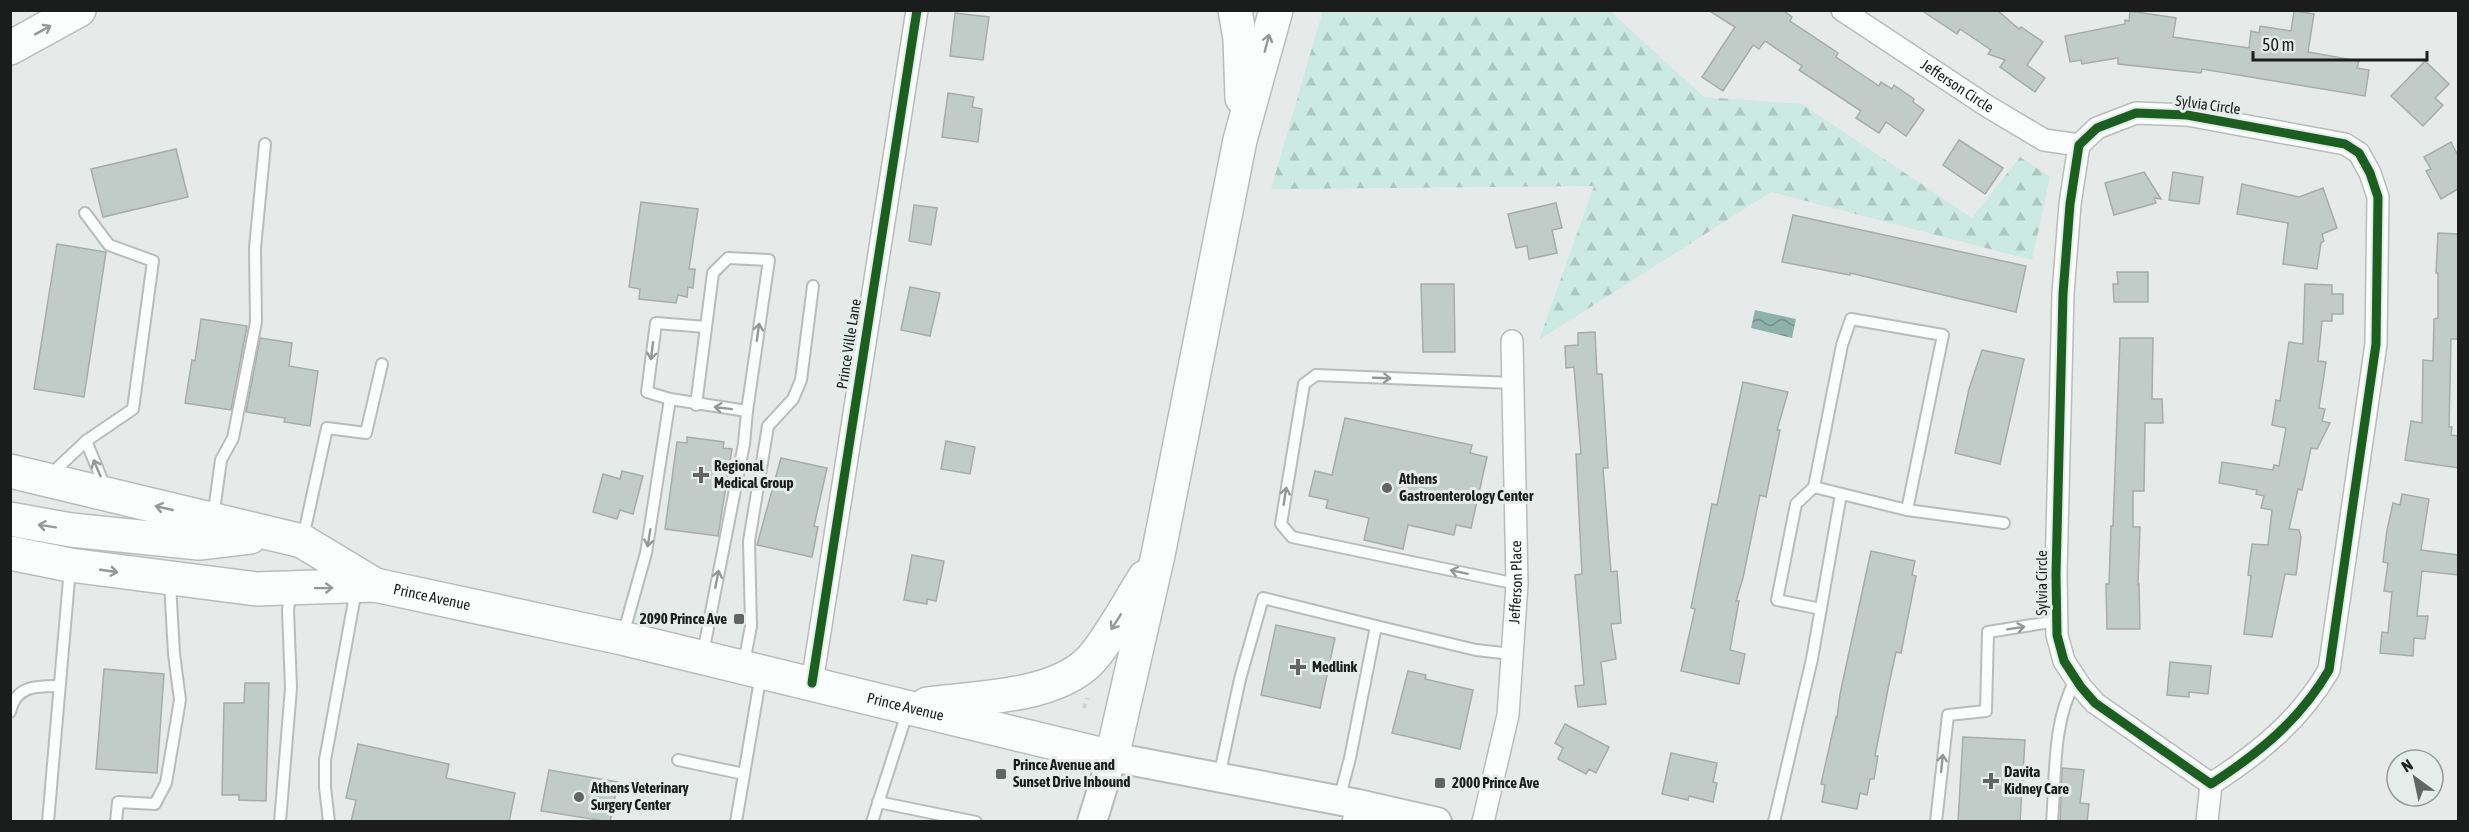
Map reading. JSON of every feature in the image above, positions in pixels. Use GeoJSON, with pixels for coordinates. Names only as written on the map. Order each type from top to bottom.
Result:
{"type":"FeatureCollection","features":[{"type":"Feature","properties":{"kind":"highway"},"geometry":{"type":"LineString","coordinates":[[1235,10],[1242,79],[1240,140]]}},
{"type":"Feature","properties":{"kind":"highway"},"geometry":{"type":"LineString","coordinates":[[1112,757],[1158,555],[1240,140],[1276,10]]}},
{"type":"Feature","properties":{"kind":"highway"},"geometry":{"type":"LineString","coordinates":[[10,48],[78,11]]}},
{"type":"Feature","properties":{"kind":"highway","name":"Prince Avenue"},"geometry":{"type":"LineString","coordinates":[[10,471],[287,538],[365,586]]}},
{"type":"Feature","properties":{"kind":"highway"},"geometry":{"type":"LineString","coordinates":[[10,519],[71,530],[199,543],[287,538]]}},
{"type":"Feature","properties":{"kind":"highway","name":"Prince Avenue"},"geometry":{"type":"LineString","coordinates":[[10,553],[70,565],[256,589],[365,586],[622,638],[812,682],[1112,757]]}},
{"type":"Feature","properties":{"kind":"highway"},"geometry":{"type":"LineString","coordinates":[[909,706],[1039,689],[1068,678],[1095,656],[1158,555]]}},
{"type":"Feature","properties":{"kind":"main road","name":"Prince Avenue"},"geometry":{"type":"LineString","coordinates":[[1112,757],[1219,777],[1350,808],[1437,822]]}},
{"type":"Feature","properties":{"kind":"main road"},"geometry":{"type":"LineString","coordinates":[[1092,822],[1112,757]]}},
{"type":"Feature","properties":{"kind":"street","name":"Prince Ville Lane"},"geometry":{"type":"LineString","coordinates":[[812,682],[917,10]]}},
{"type":"Feature","properties":{"kind":"street","name":"Jefferson Circle"},"geometry":{"type":"LineString","coordinates":[[1842,10],[1987,106],[2044,140],[2079,145]]}},
{"type":"Feature","properties":{"kind":"street","name":"Sylvia Circle"},"geometry":{"type":"LineString","coordinates":[[2136,113],[2187,115],[2345,144],[2359,153],[2379,197],[2376,344],[2329,670],[2304,708],[2284,729],[2245,762],[2211,784],[2096,703],[2064,661],[2057,635],[2057,621],[2056,574],[2063,294],[2070,204],[2079,145],[2097,128],[2136,113]]}},
{"type":"Feature","properties":{"kind":"street","name":"Jefferson Place"},"geometry":{"type":"LineString","coordinates":[[1483,822],[1508,716],[1517,584],[1512,341]]}},
{"type":"Feature","properties":{"kind":"street"},"geometry":{"type":"LineString","coordinates":[[2207,822],[2211,784]]}},
{"type":"Feature","properties":{"kind":"lane"},"geometry":{"type":"LineString","coordinates":[[212,520],[219,484],[220,460],[233,438],[256,322],[255,248],[265,144]]}},
{"type":"Feature","properties":{"kind":"lane"},"geometry":{"type":"LineString","coordinates":[[46,479],[86,441],[133,409],[153,261],[110,245],[85,213]]}},
{"type":"Feature","properties":{"kind":"lane"},"geometry":{"type":"LineString","coordinates":[[696,405],[713,273],[728,258],[769,260],[744,444],[702,657]]}},
{"type":"Feature","properties":{"kind":"lane"},"geometry":{"type":"LineString","coordinates":[[736,822],[744,774],[752,669],[749,541],[768,426],[793,399],[801,380],[813,286]]}},
{"type":"Feature","properties":{"kind":"lane"},"geometry":{"type":"LineString","coordinates":[[1821,609],[1777,600],[1796,504],[1814,487],[1842,345],[1851,319],[1942,335],[1907,510]]}},
{"type":"Feature","properties":{"kind":"lane"},"geometry":{"type":"LineString","coordinates":[[706,327],[656,323],[647,392],[696,405],[747,411]]}},
{"type":"Feature","properties":{"kind":"lane"},"geometry":{"type":"LineString","coordinates":[[287,538],[327,428],[366,432],[382,364]]}},
{"type":"Feature","properties":{"kind":"lane"},"geometry":{"type":"LineString","coordinates":[[1513,383],[1316,375],[1304,384],[1281,524],[1292,537],[1517,584]]}},
{"type":"Feature","properties":{"kind":"lane"},"geometry":{"type":"LineString","coordinates":[[622,638],[646,553],[670,399]]}},
{"type":"Feature","properties":{"kind":"lane"},"geometry":{"type":"LineString","coordinates":[[86,441],[108,495]]}},
{"type":"Feature","properties":{"kind":"lane"},"geometry":{"type":"LineString","coordinates":[[1814,487],[1907,510],[2004,523]]}},
{"type":"Feature","properties":{"kind":"lane"},"geometry":{"type":"LineString","coordinates":[[1774,822],[1812,659],[1840,494]]}},
{"type":"Feature","properties":{"kind":"lane"},"geometry":{"type":"LineString","coordinates":[[48,822],[70,565]]}},
{"type":"Feature","properties":{"kind":"lane"},"geometry":{"type":"LineString","coordinates":[[116,822],[118,802],[155,804],[166,783],[180,700],[172,633],[170,579]]}},
{"type":"Feature","properties":{"kind":"lane"},"geometry":{"type":"LineString","coordinates":[[329,822],[325,788],[325,760],[365,586]]}},
{"type":"Feature","properties":{"kind":"lane"},"geometry":{"type":"LineString","coordinates":[[280,822],[291,688],[288,610],[291,589]]}},
{"type":"Feature","properties":{"kind":"lane"},"geometry":{"type":"LineString","coordinates":[[1219,777],[1240,679],[1263,598],[1476,650],[1512,654]]}},
{"type":"Feature","properties":{"kind":"lane"},"geometry":{"type":"LineString","coordinates":[[1936,822],[1948,715],[1986,711],[1988,632],[2057,621]]}},
{"type":"Feature","properties":{"kind":"lane"},"geometry":{"type":"LineString","coordinates":[[1350,808],[1350,758],[1376,626]]}},
{"type":"Feature","properties":{"kind":"lane"},"geometry":{"type":"LineString","coordinates":[[2052,822],[2059,723],[2067,696],[2076,679]]}},
{"type":"Feature","properties":{"kind":"lane"},"geometry":{"type":"LineString","coordinates":[[10,712],[12,704],[23,690],[32,686],[59,686]]}},
{"type":"Feature","properties":{"kind":"lane"},"geometry":{"type":"LineString","coordinates":[[872,822],[909,706]]}},
{"type":"Feature","properties":{"kind":"lane"},"geometry":{"type":"LineString","coordinates":[[678,760],[744,774]]}},
{"type":"Feature","properties":{"kind":"lane"},"geometry":{"type":"LineString","coordinates":[[878,802],[976,822]]}},
{"type":"Feature","properties":{"kind":"path"},"geometry":{"type":"LineString","coordinates":[[1081,696],[1094,700]]}},
{"type":"Feature","properties":{"kind":"path"},"geometry":{"type":"LineString","coordinates":[[1084,708],[1087,698]]}},
{"type":"Feature","properties":{"kind":"green space"},"geometry":{"type":"Polygon","coordinates":[[[1323,10],[1610,11],[1704,97],[1802,104],[1972,218],[2020,157],[2050,177],[2032,260],[1771,192],[1539,340],[1594,186],[1271,189],[1323,10]]]}},
{"type":"Feature","properties":{"kind":"water"},"geometry":{"type":"Polygon","coordinates":[[[1755,310],[1796,319],[1792,338],[1751,328],[1755,310]]]}},
{"type":"Feature","properties":{"kind":"building"},"geometry":{"type":"Polygon","coordinates":[[[1708,10],[1783,10],[1792,17],[1790,21],[1838,53],[1836,57],[1879,86],[1881,82],[1892,89],[1894,85],[1914,99],[1913,102],[1924,110],[1906,136],[1886,122],[1879,133],[1856,118],[1861,111],[1799,70],[1802,66],[1765,41],[1759,49],[1753,45],[1723,91],[1702,77],[1735,27],[1708,10]]]}},
{"type":"Feature","properties":{"kind":"building"},"geometry":{"type":"Polygon","coordinates":[[[1921,10],[1997,10],[2019,29],[2021,27],[2043,42],[2027,65],[2045,78],[2035,92],[2000,67],[2005,60],[1988,54],[1991,50],[1960,29],[1957,34],[1921,10]]]}},
{"type":"Feature","properties":{"kind":"building"},"geometry":{"type":"Polygon","coordinates":[[[2130,11],[2176,18],[2173,37],[2249,48],[2251,31],[2259,33],[2260,26],[2291,31],[2294,11],[2314,14],[2308,52],[2359,61],[2357,68],[2369,70],[2365,96],[2202,69],[2201,73],[2118,64],[2118,58],[2082,64],[2081,60],[2070,62],[2065,36],[2125,24],[2125,20],[2129,21],[2130,11]]]}},
{"type":"Feature","properties":{"kind":"building"},"geometry":{"type":"Polygon","coordinates":[[[955,13],[989,17],[983,60],[950,56],[955,13]]]}},
{"type":"Feature","properties":{"kind":"building"},"geometry":{"type":"Polygon","coordinates":[[[2425,61],[2449,84],[2435,98],[2443,105],[2423,126],[2391,96],[2425,61]]]}},
{"type":"Feature","properties":{"kind":"building"},"geometry":{"type":"Polygon","coordinates":[[[948,93],[974,97],[972,107],[982,109],[978,142],[942,137],[948,93]]]}},
{"type":"Feature","properties":{"kind":"building"},"geometry":{"type":"Polygon","coordinates":[[[1959,140],[2003,168],[1985,194],[1943,165],[1959,140]]]}},
{"type":"Feature","properties":{"kind":"building"},"geometry":{"type":"Polygon","coordinates":[[[2451,142],[2458,156],[2458,189],[2441,199],[2426,171],[2431,169],[2424,157],[2451,142]]]}},
{"type":"Feature","properties":{"kind":"building"},"geometry":{"type":"Polygon","coordinates":[[[176,149],[188,197],[103,217],[91,169],[176,149]]]}},
{"type":"Feature","properties":{"kind":"building"},"geometry":{"type":"Polygon","coordinates":[[[2144,172],[2161,199],[2154,198],[2156,203],[2114,215],[2105,183],[2144,172]]]}},
{"type":"Feature","properties":{"kind":"building"},"geometry":{"type":"Polygon","coordinates":[[[2173,172],[2203,177],[2199,204],[2169,200],[2173,172]]]}},
{"type":"Feature","properties":{"kind":"building"},"geometry":{"type":"Polygon","coordinates":[[[2242,184],[2299,197],[2323,188],[2337,228],[2322,234],[2324,241],[2321,243],[2317,269],[2283,264],[2288,223],[2237,214],[2242,184]]]}},
{"type":"Feature","properties":{"kind":"building"},"geometry":{"type":"Polygon","coordinates":[[[641,202],[698,209],[689,269],[695,269],[693,288],[688,287],[687,297],[678,295],[676,303],[639,299],[640,289],[629,287],[641,202]]]}},
{"type":"Feature","properties":{"kind":"building"},"geometry":{"type":"Polygon","coordinates":[[[1556,203],[1562,228],[1552,230],[1557,253],[1529,259],[1527,246],[1516,248],[1508,214],[1556,203]]]}},
{"type":"Feature","properties":{"kind":"building"},"geometry":{"type":"Polygon","coordinates":[[[914,205],[937,208],[931,245],[909,241],[914,205]]]}},
{"type":"Feature","properties":{"kind":"building"},"geometry":{"type":"Polygon","coordinates":[[[1793,215],[2026,266],[2016,312],[1850,273],[1850,275],[1782,262],[1793,215]]]}},
{"type":"Feature","properties":{"kind":"building"},"geometry":{"type":"Polygon","coordinates":[[[2438,233],[2458,234],[2458,339],[2451,339],[2449,427],[2452,427],[2451,435],[2458,436],[2458,468],[2405,460],[2411,421],[2422,423],[2423,360],[2433,361],[2434,319],[2438,318],[2438,273],[2436,273],[2438,233]]]}},
{"type":"Feature","properties":{"kind":"building"},"geometry":{"type":"Polygon","coordinates":[[[57,244],[106,252],[84,397],[34,389],[57,244]]]}},
{"type":"Feature","properties":{"kind":"building"},"geometry":{"type":"Polygon","coordinates":[[[2117,272],[2148,272],[2148,302],[2114,302],[2113,284],[2118,284],[2117,272]]]}},
{"type":"Feature","properties":{"kind":"building"},"geometry":{"type":"Polygon","coordinates":[[[1421,284],[1454,284],[1455,352],[1423,352],[1421,284]]]}},
{"type":"Feature","properties":{"kind":"building"},"geometry":{"type":"Polygon","coordinates":[[[2305,284],[2332,285],[2332,294],[2343,294],[2343,314],[2332,314],[2332,321],[2322,321],[2318,361],[2326,362],[2319,408],[2325,409],[2322,421],[2330,423],[2317,449],[2311,448],[2302,490],[2298,489],[2289,529],[2299,530],[2301,537],[2296,575],[2285,574],[2272,637],[2244,634],[2251,576],[2248,575],[2252,544],[2268,545],[2272,510],[2261,508],[2264,496],[2256,494],[2257,490],[2219,483],[2222,462],[2273,470],[2274,465],[2279,466],[2286,428],[2272,425],[2276,400],[2280,401],[2289,342],[2303,344],[2305,284]]]}},
{"type":"Feature","properties":{"kind":"building"},"geometry":{"type":"Polygon","coordinates":[[[910,287],[940,293],[930,336],[901,330],[910,287]]]}},
{"type":"Feature","properties":{"kind":"building"},"geometry":{"type":"Polygon","coordinates":[[[201,319],[247,326],[231,410],[185,403],[192,360],[195,361],[201,319]]]}},
{"type":"Feature","properties":{"kind":"building"},"geometry":{"type":"Polygon","coordinates":[[[1595,332],[1597,374],[1602,374],[1608,468],[1603,468],[1611,572],[1617,571],[1621,623],[1611,624],[1616,659],[1601,662],[1606,704],[1578,707],[1575,686],[1584,685],[1575,575],[1582,574],[1576,454],[1581,454],[1574,367],[1566,368],[1565,346],[1578,345],[1578,333],[1595,332]]]}},
{"type":"Feature","properties":{"kind":"building"},"geometry":{"type":"Polygon","coordinates":[[[260,338],[292,343],[289,366],[318,371],[310,426],[284,422],[285,418],[246,412],[260,338]]]}},
{"type":"Feature","properties":{"kind":"building"},"geometry":{"type":"Polygon","coordinates":[[[2120,338],[2153,338],[2152,399],[2162,399],[2163,423],[2145,423],[2144,491],[2133,491],[2133,527],[2140,527],[2138,584],[2140,629],[2107,629],[2106,584],[2109,584],[2111,526],[2113,526],[2120,338]]]}},
{"type":"Feature","properties":{"kind":"building"},"geometry":{"type":"Polygon","coordinates":[[[1982,350],[2024,359],[2000,464],[1955,453],[1969,389],[1982,350]]]}},
{"type":"Feature","properties":{"kind":"building"},"geometry":{"type":"Polygon","coordinates":[[[1743,382],[1788,392],[1777,430],[1780,430],[1766,497],[1760,495],[1736,601],[1739,601],[1730,650],[1745,654],[1739,684],[1681,671],[1695,609],[1691,608],[1712,504],[1717,505],[1743,382]]]}},
{"type":"Feature","properties":{"kind":"building","name":"Athens Gastroenterology Center"},"geometry":{"type":"Polygon","coordinates":[[[1345,418],[1472,445],[1470,453],[1487,457],[1471,528],[1456,525],[1454,535],[1408,525],[1403,549],[1364,540],[1369,518],[1326,508],[1328,500],[1309,496],[1315,471],[1332,475],[1345,418]]]}},
{"type":"Feature","properties":{"kind":"building","name":"Regional Medical Group"},"geometry":{"type":"Polygon","coordinates":[[[687,437],[724,442],[723,448],[732,449],[718,536],[665,529],[677,442],[687,443],[687,437]]]}},
{"type":"Feature","properties":{"kind":"building"},"geometry":{"type":"Polygon","coordinates":[[[946,441],[975,447],[970,474],[941,469],[946,441]]]}},
{"type":"Feature","properties":{"kind":"building"},"geometry":{"type":"Polygon","coordinates":[[[781,458],[827,468],[814,526],[818,527],[812,557],[757,545],[781,458]]]}},
{"type":"Feature","properties":{"kind":"building"},"geometry":{"type":"Polygon","coordinates":[[[622,471],[643,476],[633,514],[620,510],[617,519],[593,512],[603,474],[620,479],[622,471]]]}},
{"type":"Feature","properties":{"kind":"building"},"geometry":{"type":"Polygon","coordinates":[[[2402,494],[2429,499],[2421,550],[2458,555],[2458,575],[2422,571],[2417,616],[2428,616],[2425,639],[2414,638],[2413,656],[2380,653],[2382,632],[2388,633],[2392,592],[2384,591],[2388,563],[2383,562],[2387,530],[2393,503],[2400,505],[2402,494]]]}},
{"type":"Feature","properties":{"kind":"building"},"geometry":{"type":"Polygon","coordinates":[[[1871,551],[1915,561],[1912,575],[1916,576],[1901,653],[1896,652],[1888,689],[1875,756],[1878,756],[1874,779],[1870,779],[1867,795],[1860,793],[1857,809],[1822,802],[1825,785],[1821,784],[1871,551]]]}},
{"type":"Feature","properties":{"kind":"building"},"geometry":{"type":"Polygon","coordinates":[[[912,555],[944,561],[936,601],[927,599],[927,604],[904,600],[912,555]]]}},
{"type":"Feature","properties":{"kind":"building","name":"Medlink"},"geometry":{"type":"Polygon","coordinates":[[[1276,625],[1335,638],[1320,708],[1261,695],[1276,625]]]}},
{"type":"Feature","properties":{"kind":"building"},"geometry":{"type":"Polygon","coordinates":[[[2170,662],[2211,666],[2208,694],[2189,692],[2189,697],[2167,695],[2170,662]]]}},
{"type":"Feature","properties":{"kind":"building"},"geometry":{"type":"Polygon","coordinates":[[[104,669],[164,674],[157,773],[96,769],[104,669]]]}},
{"type":"Feature","properties":{"kind":"building"},"geometry":{"type":"Polygon","coordinates":[[[1408,671],[1426,675],[1425,679],[1473,690],[1460,749],[1392,733],[1408,671]]]}},
{"type":"Feature","properties":{"kind":"building"},"geometry":{"type":"Polygon","coordinates":[[[245,683],[269,683],[266,801],[239,800],[239,795],[222,795],[224,703],[244,703],[245,683]]]}},
{"type":"Feature","properties":{"kind":"building"},"geometry":{"type":"Polygon","coordinates":[[[1565,724],[1609,747],[1596,773],[1589,769],[1586,774],[1558,759],[1563,748],[1555,743],[1565,724]]]}},
{"type":"Feature","properties":{"kind":"building","name":"Davita Kidney Care"},"geometry":{"type":"Polygon","coordinates":[[[1963,737],[2025,740],[2020,822],[1958,822],[1963,737]]]}},
{"type":"Feature","properties":{"kind":"building"},"geometry":{"type":"Polygon","coordinates":[[[358,744],[449,764],[446,778],[515,793],[509,822],[351,822],[356,800],[346,798],[358,744]]]}},
{"type":"Feature","properties":{"kind":"building"},"geometry":{"type":"Polygon","coordinates":[[[1671,753],[1717,763],[1713,782],[1717,783],[1713,802],[1689,796],[1688,800],[1662,794],[1671,753]]]}},
{"type":"Feature","properties":{"kind":"building"},"geometry":{"type":"Polygon","coordinates":[[[2062,768],[2084,770],[2080,803],[2089,804],[2087,822],[2060,822],[2062,768]]]}},
{"type":"Feature","properties":{"kind":"building","name":"Athens Veterinary Surgery Center"},"geometry":{"type":"Polygon","coordinates":[[[549,770],[618,782],[610,822],[541,811],[549,770]]]}},
{"type":"Feature","properties":{"kind":"cycle path"},"geometry":{"type":"LineString","coordinates":[[812,683],[917,10]]}},
{"type":"Feature","properties":{"kind":"cycle path"},"geometry":{"type":"LineString","coordinates":[[2136,113],[2187,115],[2345,144],[2359,153],[2370,173],[2378,197],[2376,344],[2329,670],[2318,688],[2292,720],[2246,760],[2211,784],[2095,703],[2064,661],[2057,635],[2056,574],[2063,294],[2070,204],[2079,145],[2097,128],[2136,113]]}},
{"type":"Feature","properties":{"kind":"place","name":"Regional Medical Group"},"geometry":{"type":"Point","coordinates":[701,475]}},
{"type":"Feature","properties":{"kind":"place","name":"Athens Gastroenterology Center"},"geometry":{"type":"Point","coordinates":[1387,488]}},
{"type":"Feature","properties":{"kind":"place","name":"2090 Prince Ave"},"geometry":{"type":"Point","coordinates":[739,619]}},
{"type":"Feature","properties":{"kind":"place","name":"Medlink"},"geometry":{"type":"Point","coordinates":[1298,667]}},
{"type":"Feature","properties":{"kind":"place","name":"Prince Avenue and Sunset Drive Inbound"},"geometry":{"type":"Point","coordinates":[1001,774]}},
{"type":"Feature","properties":{"kind":"place","name":"Davita Kidney Care"},"geometry":{"type":"Point","coordinates":[1991,781]}},
{"type":"Feature","properties":{"kind":"place","name":"2000 Prince Ave"},"geometry":{"type":"Point","coordinates":[1440,783]}},
{"type":"Feature","properties":{"kind":"place","name":"Athens Veterinary Surgery Center"},"geometry":{"type":"Point","coordinates":[579,797]}}]}
